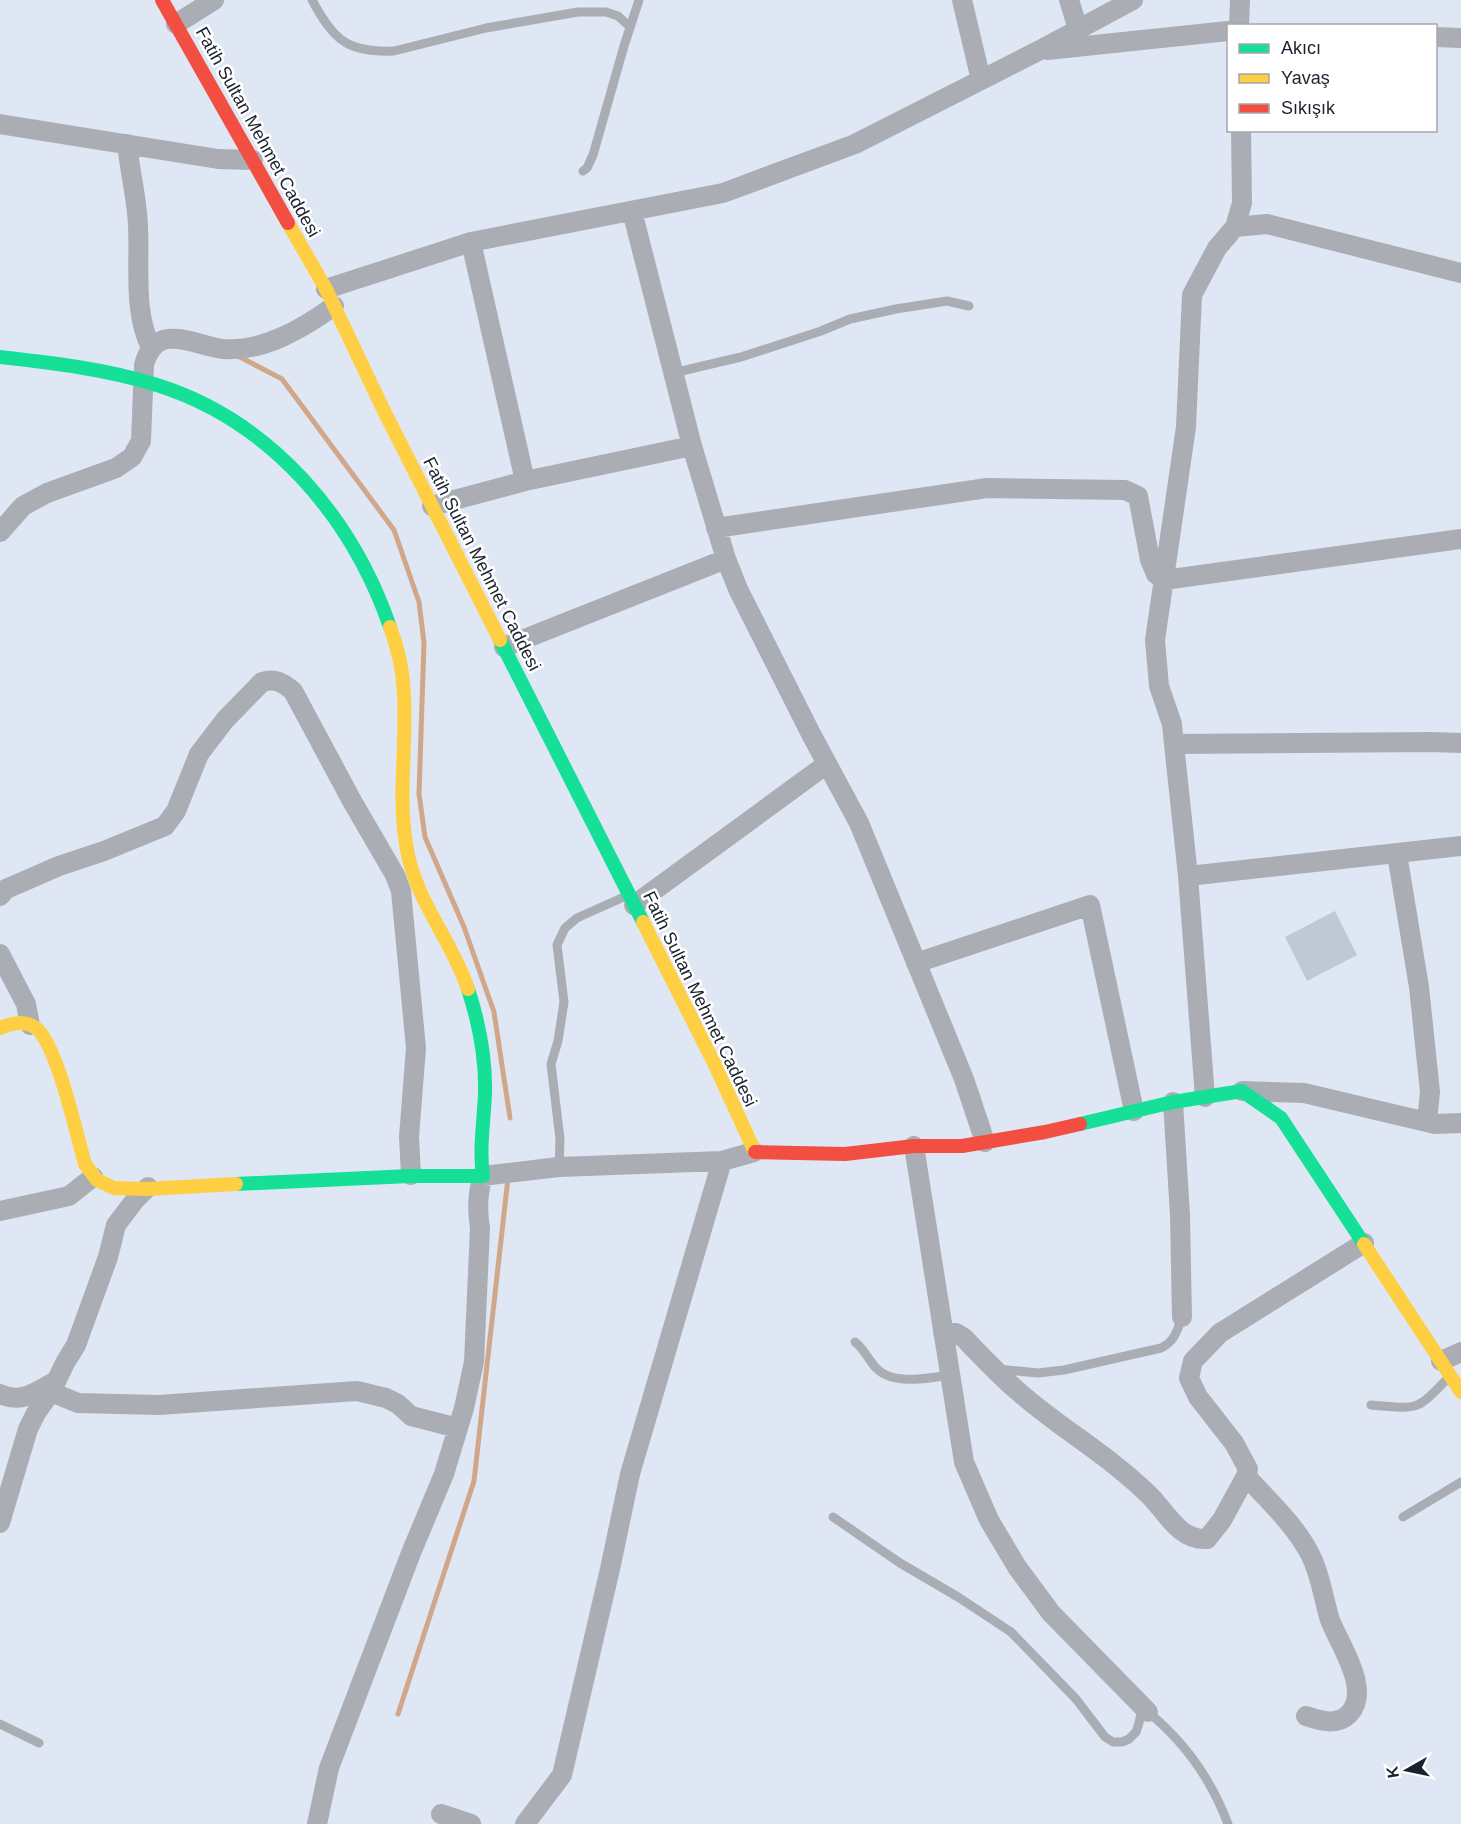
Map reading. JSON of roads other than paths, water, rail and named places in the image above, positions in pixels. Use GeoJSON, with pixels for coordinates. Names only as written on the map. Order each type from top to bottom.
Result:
{"type":"FeatureCollection","features":[{"type":"Feature","properties":{"kind":"street","name":"Fatih Sultan Mehmet Caddesi"},"geometry":{"type":"LineString","coordinates":[[162,0],[330,298],[432,506],[714,1063],[754,1152]]}},
{"type":"Feature","properties":{"kind":"street"},"geometry":{"type":"LineString","coordinates":[[176,24],[214,0]]}},
{"type":"Feature","properties":{"kind":"street"},"geometry":{"type":"LineString","coordinates":[[962,0],[981,80]]}},
{"type":"Feature","properties":{"kind":"street"},"geometry":{"type":"LineString","coordinates":[[1069,0],[1078,29]]}},
{"type":"Feature","properties":{"kind":"street"},"geometry":{"type":"LineString","coordinates":[[0,532],[23,506],[47,493],[116,468],[132,457],[141,441],[146,359],[152,348],[167,339],[223,349],[252,347],[296,330],[330,298],[471,242],[723,193],[844,148],[1038,51],[1133,0]]}},
{"type":"Feature","properties":{"kind":"street"},"geometry":{"type":"LineString","coordinates":[[1239,24],[1240,0]]}},
{"type":"Feature","properties":{"kind":"street"},"geometry":{"type":"LineString","coordinates":[[1038,51],[1227,31]]}},
{"type":"Feature","properties":{"kind":"street"},"geometry":{"type":"LineString","coordinates":[[1437,37],[1461,38]]}},
{"type":"Feature","properties":{"kind":"street"},"geometry":{"type":"LineString","coordinates":[[0,124],[218,159],[253,160]]}},
{"type":"Feature","properties":{"kind":"street"},"geometry":{"type":"LineString","coordinates":[[1205,1097],[1188,876],[1172,724],[1159,686],[1155,640],[1186,427],[1192,295],[1217,248],[1235,227],[1242,203],[1241,132]]}},
{"type":"Feature","properties":{"kind":"street"},"geometry":{"type":"LineString","coordinates":[[127,144],[138,224],[140,318],[145,336],[152,348]]}},
{"type":"Feature","properties":{"kind":"street"},"geometry":{"type":"LineString","coordinates":[[632,211],[692,446],[726,559],[738,589],[859,823],[964,1080],[985,1142]]}},
{"type":"Feature","properties":{"kind":"street"},"geometry":{"type":"LineString","coordinates":[[1235,227],[1267,224],[1461,273]]}},
{"type":"Feature","properties":{"kind":"street"},"geometry":{"type":"LineString","coordinates":[[471,242],[525,481]]}},
{"type":"Feature","properties":{"kind":"street"},"geometry":{"type":"LineString","coordinates":[[0,357],[119,373],[168,388],[216,408],[254,432],[281,455],[333,515],[362,562],[386,613],[400,663],[404,689],[405,721],[401,781],[402,809],[410,867],[426,906],[461,969],[475,1009],[482,1042],[485,1094],[481,1163],[483,1176],[478,1189],[477,1211],[480,1228],[474,1362],[444,1474],[328,1768],[317,1824]]}},
{"type":"Feature","properties":{"kind":"street"},"geometry":{"type":"LineString","coordinates":[[432,506],[525,481],[692,446]]}},
{"type":"Feature","properties":{"kind":"street"},"geometry":{"type":"LineString","coordinates":[[716,528],[987,488],[1125,490],[1138,496],[1150,560],[1156,574],[1164,580],[1461,539]]}},
{"type":"Feature","properties":{"kind":"street"},"geometry":{"type":"LineString","coordinates":[[504,647],[726,559]]}},
{"type":"Feature","properties":{"kind":"street"},"geometry":{"type":"LineString","coordinates":[[0,896],[6,889],[60,866],[165,826],[176,811],[199,754],[225,720],[262,682],[270,680],[283,683],[293,691],[395,875],[401,891],[416,1048],[409,1137],[411,1175]]}},
{"type":"Feature","properties":{"kind":"street"},"geometry":{"type":"LineString","coordinates":[[1174,744],[1461,743]]}},
{"type":"Feature","properties":{"kind":"street"},"geometry":{"type":"LineString","coordinates":[[632,900],[827,764]]}},
{"type":"Feature","properties":{"kind":"street"},"geometry":{"type":"LineString","coordinates":[[1188,876],[1461,846]]}},
{"type":"Feature","properties":{"kind":"street"},"geometry":{"type":"LineString","coordinates":[[1397,854],[1419,987],[1430,1092],[1427,1122]]}},
{"type":"Feature","properties":{"kind":"street"},"geometry":{"type":"LineString","coordinates":[[916,963],[1090,905],[1134,1112]]}},
{"type":"Feature","properties":{"kind":"street"},"geometry":{"type":"LineString","coordinates":[[0,954],[26,1004],[30,1025]]}},
{"type":"Feature","properties":{"kind":"street"},"geometry":{"type":"LineString","coordinates":[[0,1028],[11,1023],[30,1025],[43,1035],[55,1064],[85,1164],[93,1177],[106,1186],[114,1188],[411,1175],[483,1176],[559,1167],[722,1161],[754,1152],[845,1154],[914,1146],[962,1146],[1045,1132],[1173,1102],[1242,1091],[1304,1093],[1435,1124],[1461,1123]]}},
{"type":"Feature","properties":{"kind":"street"},"geometry":{"type":"LineString","coordinates":[[1242,1091],[1281,1118],[1461,1392]]}},
{"type":"Feature","properties":{"kind":"street"},"geometry":{"type":"LineString","coordinates":[[1173,1102],[1180,1215],[1182,1317]]}},
{"type":"Feature","properties":{"kind":"street"},"geometry":{"type":"LineString","coordinates":[[914,1146],[964,1462],[989,1520],[1017,1567],[1051,1613],[1145,1710]]}},
{"type":"Feature","properties":{"kind":"street"},"geometry":{"type":"LineString","coordinates":[[525,1824],[562,1775],[630,1474],[722,1161]]}},
{"type":"Feature","properties":{"kind":"street"},"geometry":{"type":"LineString","coordinates":[[0,1212],[69,1196],[93,1177]]}},
{"type":"Feature","properties":{"kind":"street"},"geometry":{"type":"LineString","coordinates":[[0,1523],[28,1429],[76,1345],[108,1257],[116,1225],[148,1187]]}},
{"type":"Feature","properties":{"kind":"street"},"geometry":{"type":"LineString","coordinates":[[943,1334],[956,1333],[964,1338],[1020,1393],[1149,1494],[1174,1524],[1193,1538],[1206,1539],[1213,1533],[1246,1476],[1247,1465],[1234,1443],[1198,1397],[1189,1377],[1192,1361],[1221,1333],[1364,1243]]}},
{"type":"Feature","properties":{"kind":"street"},"geometry":{"type":"LineString","coordinates":[[1446,1368],[1461,1352]]}},
{"type":"Feature","properties":{"kind":"street"},"geometry":{"type":"LineString","coordinates":[[54,1386],[78,1403],[159,1405],[357,1391],[386,1398],[398,1404],[411,1416],[458,1428]]}},
{"type":"Feature","properties":{"kind":"street"},"geometry":{"type":"LineString","coordinates":[[0,1394],[11,1397],[29,1396],[54,1386]]}},
{"type":"Feature","properties":{"kind":"street"},"geometry":{"type":"LineString","coordinates":[[1246,1476],[1270,1501],[1310,1554],[1331,1622],[1353,1668],[1357,1697],[1353,1710],[1346,1717],[1335,1722],[1306,1716]]}},
{"type":"Feature","properties":{"kind":"street"},"geometry":{"type":"LineString","coordinates":[[441,1814],[471,1824]]}},
{"type":"Feature","properties":{"kind":"lane"},"geometry":{"type":"LineString","coordinates":[[312,0],[323,21],[340,41],[364,50],[394,51],[486,28],[578,12],[606,12],[618,16],[630,27]]}},
{"type":"Feature","properties":{"kind":"lane"},"geometry":{"type":"LineString","coordinates":[[583,171],[594,155],[639,0]]}},
{"type":"Feature","properties":{"kind":"lane"},"geometry":{"type":"LineString","coordinates":[[673,373],[741,357],[821,332],[850,319],[947,301],[969,306]]}},
{"type":"Feature","properties":{"kind":"lane"},"geometry":{"type":"LineString","coordinates":[[559,1167],[560,1139],[551,1064],[558,1041],[564,1002],[557,945],[565,928],[577,918],[632,900]]}},
{"type":"Feature","properties":{"kind":"lane"},"geometry":{"type":"LineString","coordinates":[[995,1369],[1038,1373],[1064,1370],[1161,1348],[1169,1344],[1176,1336],[1182,1317]]}},
{"type":"Feature","properties":{"kind":"lane"},"geometry":{"type":"LineString","coordinates":[[855,1342],[863,1348],[873,1365],[881,1373],[894,1378],[924,1379],[950,1375]]}},
{"type":"Feature","properties":{"kind":"lane"},"geometry":{"type":"LineString","coordinates":[[1371,1405],[1406,1409],[1419,1406],[1446,1368]]}},
{"type":"Feature","properties":{"kind":"lane"},"geometry":{"type":"LineString","coordinates":[[1403,1517],[1461,1482]]}},
{"type":"Feature","properties":{"kind":"lane"},"geometry":{"type":"LineString","coordinates":[[833,1517],[900,1563],[1011,1632],[1076,1699],[1105,1737],[1113,1742],[1129,1739],[1136,1732],[1145,1710],[1174,1735],[1198,1763],[1216,1794],[1228,1824]]}},
{"type":"Feature","properties":{"kind":"lane"},"geometry":{"type":"LineString","coordinates":[[0,1724],[39,1743]]}},
{"type":"Feature","properties":{"kind":"waterway"},"geometry":{"type":"LineString","coordinates":[[236,355],[282,379],[394,530],[419,602],[424,643],[419,794],[425,837],[464,927],[494,1012],[510,1118]]}},
{"type":"Feature","properties":{"kind":"waterway"},"geometry":{"type":"LineString","coordinates":[[398,1714],[474,1481],[508,1178]]}}]}
